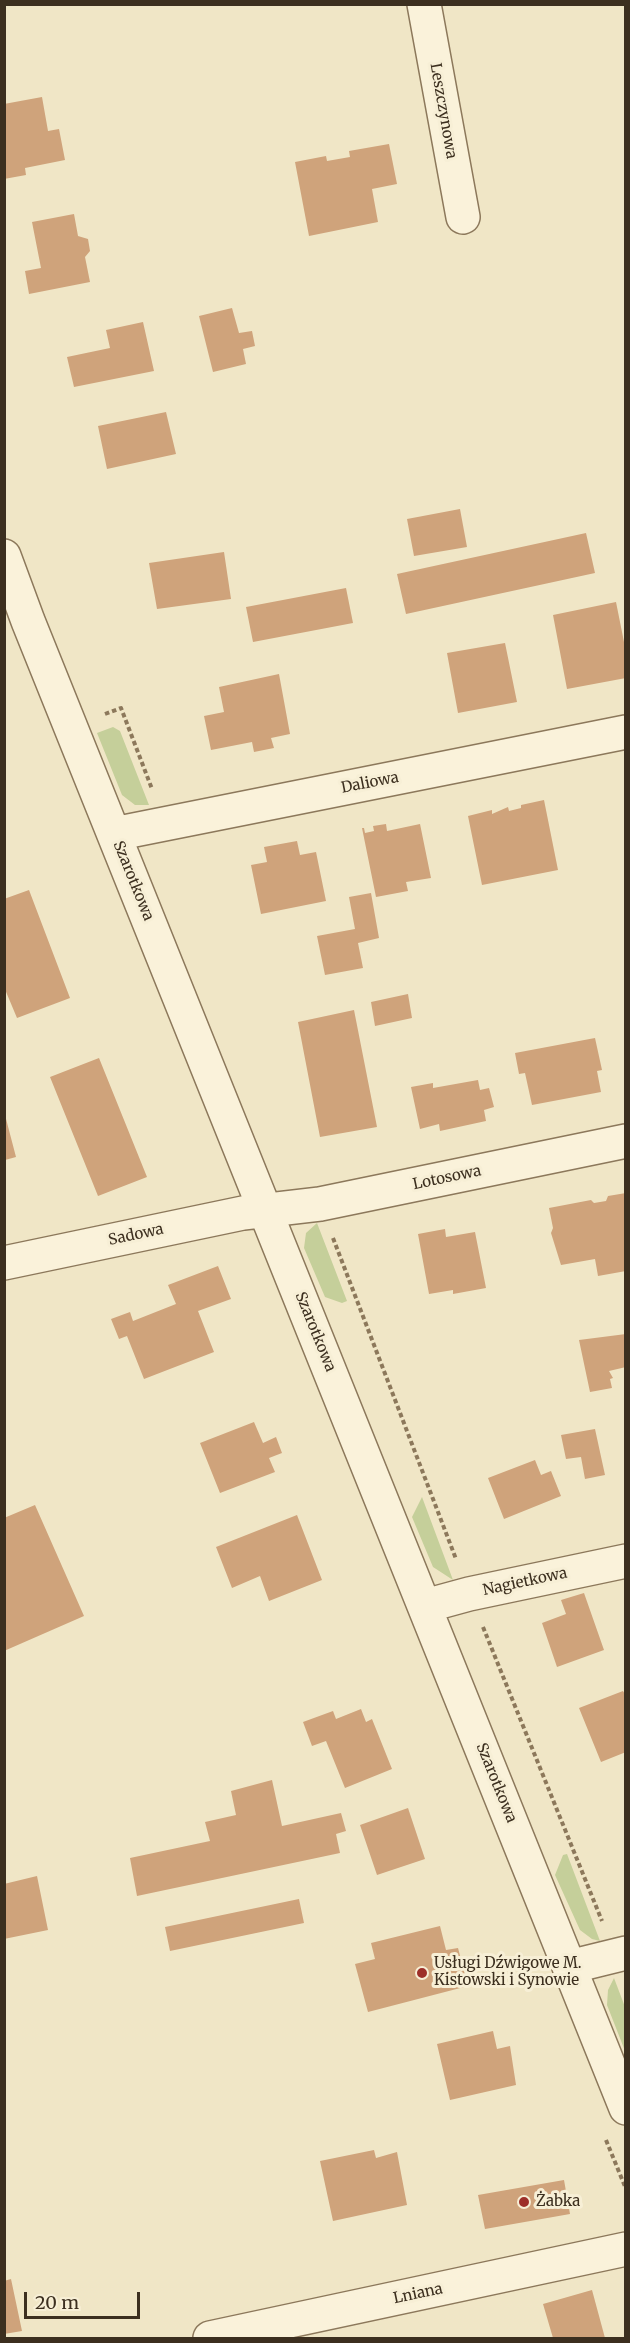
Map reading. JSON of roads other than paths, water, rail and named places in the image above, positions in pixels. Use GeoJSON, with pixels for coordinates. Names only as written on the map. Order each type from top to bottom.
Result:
{"type":"FeatureCollection","features":[{"type":"Feature","properties":{"kind":"street","name":"Leszczynowa"},"geometry":{"type":"LineString","coordinates":[[424,4],[463,217]]}},
{"type":"Feature","properties":{"kind":"street","name":"Szarotkowa"},"geometry":{"type":"LineString","coordinates":[[4,556],[626,2108]]}},
{"type":"Feature","properties":{"kind":"street","name":"Daliowa"},"geometry":{"type":"LineString","coordinates":[[114,834],[626,732]]}},
{"type":"Feature","properties":{"kind":"street","name":"Lotosowa"},"geometry":{"type":"LineString","coordinates":[[267,1211],[320,1204],[626,1142]]}},
{"type":"Feature","properties":{"kind":"street","name":"Sadowa"},"geometry":{"type":"LineString","coordinates":[[4,1263],[243,1213],[267,1211]]}},
{"type":"Feature","properties":{"kind":"street","name":"Nagietkowa"},"geometry":{"type":"LineString","coordinates":[[425,1606],[469,1594],[626,1561]]}},
{"type":"Feature","properties":{"kind":"street"},"geometry":{"type":"LineString","coordinates":[[569,1967],[626,1953]]}},
{"type":"Feature","properties":{"kind":"street","name":"Lniana"},"geometry":{"type":"LineString","coordinates":[[210,2338],[626,2249]]}},
{"type":"Feature","properties":{"kind":"place","name":"Usługi Dźwigowe M. Kistowski i Synowie"},"geometry":{"type":"Point","coordinates":[422,1973]}},
{"type":"Feature","properties":{"kind":"place","name":"Żabka"},"geometry":{"type":"Point","coordinates":[524,2202]}}]}
